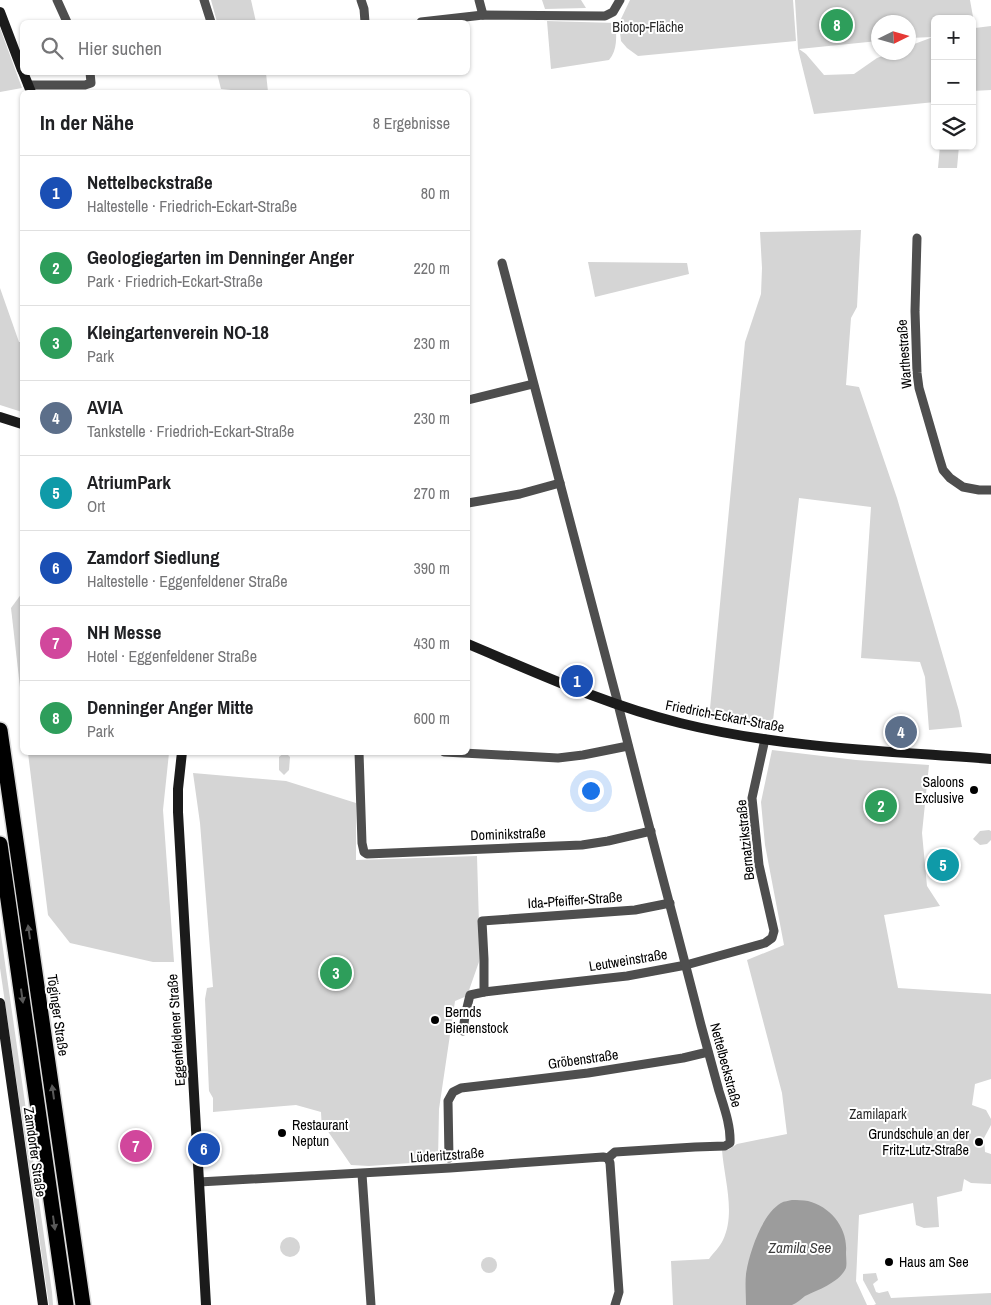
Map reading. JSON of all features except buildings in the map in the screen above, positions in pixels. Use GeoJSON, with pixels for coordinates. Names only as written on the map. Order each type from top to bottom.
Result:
{"type":"FeatureCollection","features":[{"type":"Feature","properties":{"kind":"highway","name":"Töginger Straße"},"geometry":{"type":"LineString","coordinates":[[0,730],[83,1305]]}},
{"type":"Feature","properties":{"kind":"highway"},"geometry":{"type":"LineString","coordinates":[[0,844],[66,1305]]}},
{"type":"Feature","properties":{"kind":"street"},"geometry":{"type":"LineString","coordinates":[[57,0],[66,20]]}},
{"type":"Feature","properties":{"kind":"street"},"geometry":{"type":"LineString","coordinates":[[204,0],[209,20]]}},
{"type":"Feature","properties":{"kind":"street"},"geometry":{"type":"LineString","coordinates":[[361,0],[365,20]]}},
{"type":"Feature","properties":{"kind":"street"},"geometry":{"type":"LineString","coordinates":[[479,0],[482,15]]}},
{"type":"Feature","properties":{"kind":"street"},"geometry":{"type":"LineString","coordinates":[[438,20],[482,15],[605,16],[614,12],[620,0]]}},
{"type":"Feature","properties":{"kind":"street"},"geometry":{"type":"LineString","coordinates":[[0,12],[20,63]]}},
{"type":"Feature","properties":{"kind":"street"},"geometry":{"type":"LineString","coordinates":[[24,75],[29,88],[85,85],[91,83],[90,75]]}},
{"type":"Feature","properties":{"kind":"street","name":"Warthestraße"},"geometry":{"type":"LineString","coordinates":[[917,238],[915,311],[917,373],[921,395],[939,458],[943,470],[950,478],[963,487],[991,490]]}},
{"type":"Feature","properties":{"kind":"street","name":"Nettelbeckstraße"},"geometry":{"type":"LineString","coordinates":[[502,263],[708,1052],[724,1106],[730,1143],[726,1146],[695,1146]]}},
{"type":"Feature","properties":{"kind":"street"},"geometry":{"type":"LineString","coordinates":[[470,400],[534,384]]}},
{"type":"Feature","properties":{"kind":"street"},"geometry":{"type":"LineString","coordinates":[[0,417],[20,423]]}},
{"type":"Feature","properties":{"kind":"street"},"geometry":{"type":"LineString","coordinates":[[470,503],[520,494],[560,483]]}},
{"type":"Feature","properties":{"kind":"street","name":"Friedrich-Eckart-Straße"},"geometry":{"type":"LineString","coordinates":[[470,645],[618,706],[679,723],[765,739],[857,749],[991,759]]}},
{"type":"Feature","properties":{"kind":"street","name":"Bernatzikstraße"},"geometry":{"type":"LineString","coordinates":[[765,739],[752,798],[759,865],[774,930],[772,938]]}},
{"type":"Feature","properties":{"kind":"street"},"geometry":{"type":"LineString","coordinates":[[470,753],[558,758],[628,746]]}},
{"type":"Feature","properties":{"kind":"street","name":"Eggenfeldener Straße"},"geometry":{"type":"LineString","coordinates":[[182,755],[178,812],[206,1305]]}},
{"type":"Feature","properties":{"kind":"street","name":"Dominikstraße"},"geometry":{"type":"LineString","coordinates":[[359,755],[362,843],[364,852],[367,854],[582,845],[651,831]]}},
{"type":"Feature","properties":{"kind":"street","name":"Ida-Pfeiffer-Straße"},"geometry":{"type":"LineString","coordinates":[[484,992],[482,921],[635,910],[670,903]]}},
{"type":"Feature","properties":{"kind":"street","name":"Leutweinstraße"},"geometry":{"type":"LineString","coordinates":[[484,992],[627,976],[686,965],[765,943],[772,938]]}},
{"type":"Feature","properties":{"kind":"street"},"geometry":{"type":"LineString","coordinates":[[463,1031],[464,1016],[470,995],[484,992]]}},
{"type":"Feature","properties":{"kind":"street","name":"Zamdorfer Straße"},"geometry":{"type":"LineString","coordinates":[[0,1003],[43,1305]]}},
{"type":"Feature","properties":{"kind":"street","name":"Gröbenstraße"},"geometry":{"type":"LineString","coordinates":[[450,1158],[448,1101],[453,1092],[461,1088],[588,1073],[683,1058],[708,1052]]}},
{"type":"Feature","properties":{"kind":"street","name":"Lüderitzstraße"},"geometry":{"type":"LineString","coordinates":[[199,1182],[362,1174],[608,1158],[615,1152],[695,1146]]}},
{"type":"Feature","properties":{"kind":"street"},"geometry":{"type":"LineString","coordinates":[[608,1158],[610,1163],[619,1292],[615,1305]]}},
{"type":"Feature","properties":{"kind":"street"},"geometry":{"type":"LineString","coordinates":[[362,1174],[371,1305]]}},
{"type":"Feature","properties":{"kind":"green space"},"geometry":{"type":"Polygon","coordinates":[[[211,0],[251,0],[256,20],[216,20],[211,0]]]}},
{"type":"Feature","properties":{"kind":"green space"},"geometry":{"type":"Polygon","coordinates":[[[542,0],[581,0],[586,8],[545,9],[542,0]]]}},
{"type":"Feature","properties":{"kind":"green space","name":"Biotop-Fläche"},"geometry":{"type":"Polygon","coordinates":[[[630,0],[793,0],[796,41],[638,56],[621,41],[619,23],[630,0]]]}},
{"type":"Feature","properties":{"kind":"green space"},"geometry":{"type":"Polygon","coordinates":[[[795,0],[970,0],[973,15],[931,15],[931,37],[916,38],[916,15],[871,15],[871,42],[799,49],[806,54],[824,75],[854,74],[874,60],[916,60],[916,43],[931,38],[931,102],[814,114],[798,49],[795,0]]]}},
{"type":"Feature","properties":{"kind":"green space"},"geometry":{"type":"Polygon","coordinates":[[[547,21],[616,23],[616,43],[612,56],[609,60],[551,69],[547,21]]]}},
{"type":"Feature","properties":{"kind":"green space"},"geometry":{"type":"Polygon","coordinates":[[[991,26],[991,90],[976,91],[976,28],[991,26]]]}},
{"type":"Feature","properties":{"kind":"green space"},"geometry":{"type":"Polygon","coordinates":[[[0,28],[22,88],[0,92],[0,28]]]}},
{"type":"Feature","properties":{"kind":"green space"},"geometry":{"type":"Polygon","coordinates":[[[218,75],[266,75],[268,90],[221,89],[218,75]]]}},
{"type":"Feature","properties":{"kind":"green space"},"geometry":{"type":"Polygon","coordinates":[[[940,150],[959,150],[957,168],[938,168],[940,150]]]}},
{"type":"Feature","properties":{"kind":"green space"},"geometry":{"type":"Polygon","coordinates":[[[861,230],[857,307],[851,318],[846,385],[859,387],[897,498],[962,727],[929,730],[925,677],[920,662],[861,658],[871,507],[799,498],[772,729],[709,719],[745,342],[761,294],[760,232],[861,230]]]}},
{"type":"Feature","properties":{"kind":"green space"},"geometry":{"type":"Polygon","coordinates":[[[588,262],[687,263],[689,274],[595,297],[588,262]]]}},
{"type":"Feature","properties":{"kind":"green space"},"geometry":{"type":"Polygon","coordinates":[[[0,288],[20,342],[20,411],[0,405],[0,288]]]}},
{"type":"Feature","properties":{"kind":"green space"},"geometry":{"type":"Polygon","coordinates":[[[20,596],[20,687],[11,608],[20,596]]]}},
{"type":"Feature","properties":{"kind":"green space","name":"Zamilapark"},"geometry":{"type":"Polygon","coordinates":[[[772,750],[856,760],[929,765],[922,833],[927,886],[940,906],[884,915],[898,988],[991,994],[991,1079],[975,1084],[972,1105],[986,1110],[991,1119],[991,1125],[984,1138],[985,1152],[991,1154],[991,1184],[971,1183],[964,1179],[962,1191],[937,1197],[939,1227],[924,1228],[916,1225],[913,1203],[859,1215],[856,1281],[867,1305],[673,1305],[671,1261],[709,1259],[722,1243],[727,1230],[729,1207],[722,1150],[728,1150],[737,1144],[787,1134],[782,1093],[747,960],[784,945],[765,845],[761,802],[772,750]]]}},
{"type":"Feature","properties":{"kind":"green space"},"geometry":{"type":"Polygon","coordinates":[[[28,755],[169,755],[163,810],[174,962],[153,962],[70,943],[48,915],[28,755]]]}},
{"type":"Feature","properties":{"kind":"green space"},"geometry":{"type":"Polygon","coordinates":[[[288,755],[290,757],[289,770],[284,775],[279,770],[279,757],[288,755]]]}},
{"type":"Feature","properties":{"kind":"green space"},"geometry":{"type":"Polygon","coordinates":[[[193,773],[286,781],[356,803],[356,860],[477,856],[480,959],[467,996],[455,1001],[439,1109],[438,1161],[369,1166],[351,1165],[327,1130],[322,1131],[321,1112],[296,1105],[213,1112],[213,1098],[209,1091],[205,999],[207,988],[213,987],[200,823],[193,773]]]}},
{"type":"Feature","properties":{"kind":"green space"},"geometry":{"type":"Polygon","coordinates":[[[980,831],[991,831],[991,840],[987,844],[980,845],[973,839],[980,831]]]}},
{"type":"Feature","properties":{"kind":"green space"},"geometry":{"type":"Polygon","coordinates":[[[0,928],[53,1305],[49,1305],[0,968],[0,928]]]}},
{"type":"Feature","properties":{"kind":"green space"},"geometry":{"type":"Polygon","coordinates":[[[290,1237],[297,1240],[300,1247],[297,1254],[290,1257],[283,1254],[280,1247],[283,1240],[290,1237]]]}},
{"type":"Feature","properties":{"kind":"green space"},"geometry":{"type":"Polygon","coordinates":[[[489,1257],[497,1265],[489,1273],[481,1265],[489,1257]]]}},
{"type":"Feature","properties":{"kind":"green space"},"geometry":{"type":"Polygon","coordinates":[[[876,1273],[878,1280],[873,1284],[876,1292],[888,1291],[891,1298],[991,1293],[991,1305],[874,1305],[876,1304],[863,1280],[863,1274],[876,1273]]]}},
{"type":"Feature","properties":{"kind":"water","name":"Zamila See"},"geometry":{"type":"Polygon","coordinates":[[[792,1200],[816,1204],[831,1213],[844,1235],[846,1243],[846,1268],[834,1281],[792,1305],[746,1305],[746,1274],[750,1256],[762,1225],[774,1208],[782,1202],[792,1200]]]}},
{"type":"Feature","properties":{"kind":"place","name":"Denninger Anger Mitte"},"geometry":{"type":"Point","coordinates":[837,25]}},
{"type":"Feature","properties":{"kind":"place","name":"Nettelbeckstraße"},"geometry":{"type":"Point","coordinates":[577,681]}},
{"type":"Feature","properties":{"kind":"place","name":"AVIA"},"geometry":{"type":"Point","coordinates":[901,732]}},
{"type":"Feature","properties":{"kind":"place","name":"Saloons Exclusive"},"geometry":{"type":"Point","coordinates":[974,790]}},
{"type":"Feature","properties":{"kind":"place","name":"Geologiegarten im Denninger Anger"},"geometry":{"type":"Point","coordinates":[881,806]}},
{"type":"Feature","properties":{"kind":"place","name":"AtriumPark"},"geometry":{"type":"Point","coordinates":[943,865]}},
{"type":"Feature","properties":{"kind":"place","name":"Kleingartenverein NO-18"},"geometry":{"type":"Point","coordinates":[336,973]}},
{"type":"Feature","properties":{"kind":"place","name":"Bernds Bienenstock"},"geometry":{"type":"Point","coordinates":[435,1020]}},
{"type":"Feature","properties":{"kind":"place","name":"Restaurant Neptun"},"geometry":{"type":"Point","coordinates":[282,1133]}},
{"type":"Feature","properties":{"kind":"place","name":"Grundschule an der Fritz-Lutz-Straße"},"geometry":{"type":"Point","coordinates":[979,1142]}},
{"type":"Feature","properties":{"kind":"place","name":"NH Messe"},"geometry":{"type":"Point","coordinates":[136,1146]}},
{"type":"Feature","properties":{"kind":"place","name":"Zamdorf Siedlung"},"geometry":{"type":"Point","coordinates":[204,1149]}},
{"type":"Feature","properties":{"kind":"place","name":"Haus am See"},"geometry":{"type":"Point","coordinates":[889,1262]}}]}
